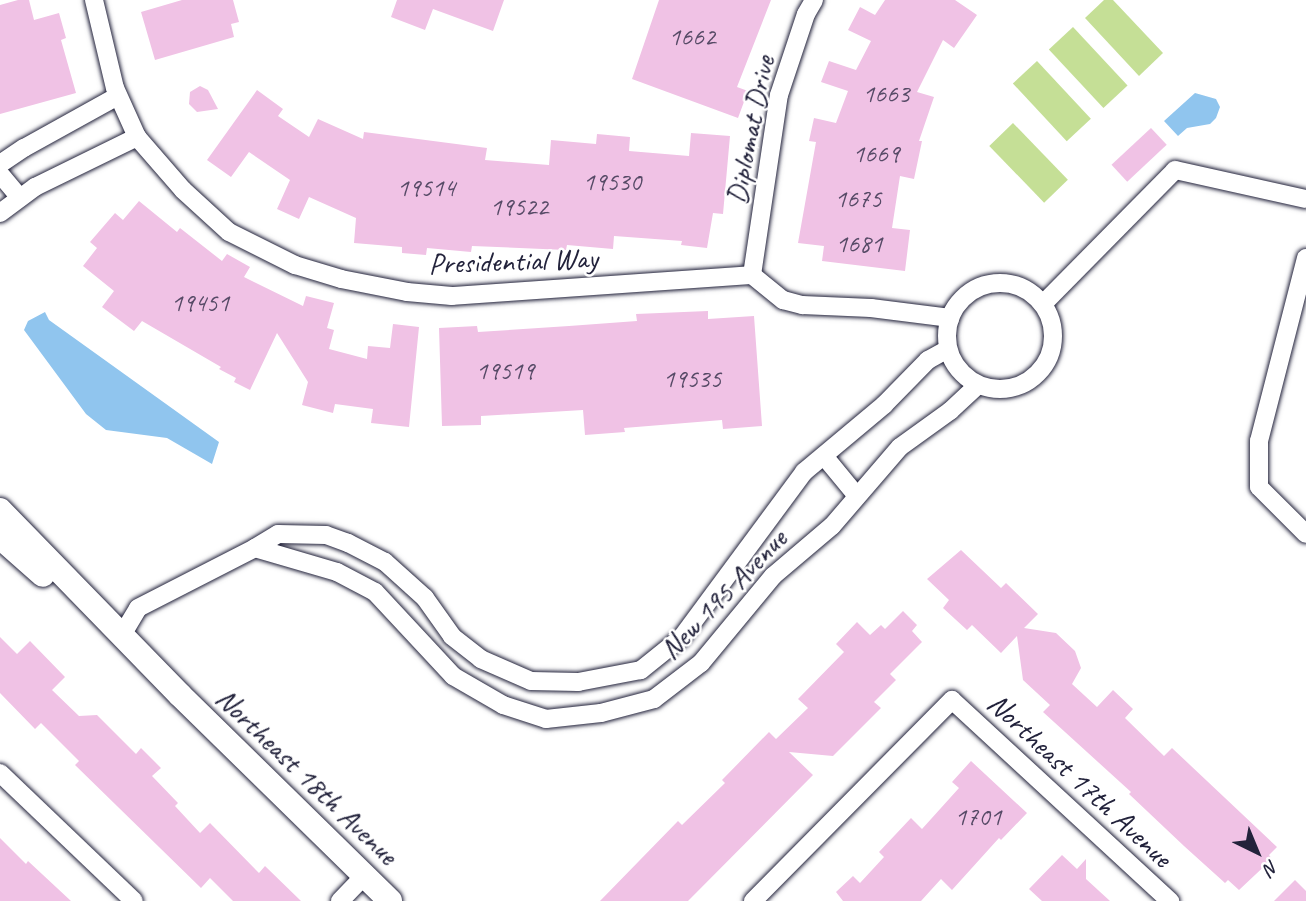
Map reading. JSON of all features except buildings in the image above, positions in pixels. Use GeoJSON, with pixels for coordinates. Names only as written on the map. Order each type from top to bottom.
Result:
{"type":"FeatureCollection","features":[{"type":"Feature","properties":{"kind":"street","name":"Presidential Way"},"geometry":{"type":"LineString","coordinates":[[94,0],[118,96],[137,137],[183,190],[229,232],[295,265],[341,279],[407,292],[452,296],[752,275]]}},
{"type":"Feature","properties":{"kind":"street","name":"Diplomat Drive"},"geometry":{"type":"LineString","coordinates":[[752,275],[779,95],[806,14],[814,0]]}},
{"type":"Feature","properties":{"kind":"street"},"geometry":{"type":"LineString","coordinates":[[0,164],[118,96]]}},
{"type":"Feature","properties":{"kind":"street"},"geometry":{"type":"LineString","coordinates":[[0,213],[35,187],[137,137]]}},
{"type":"Feature","properties":{"kind":"street"},"geometry":{"type":"LineString","coordinates":[[1043,303],[1175,170],[1306,199]]}},
{"type":"Feature","properties":{"kind":"street"},"geometry":{"type":"LineString","coordinates":[[0,174],[20,198]]}},
{"type":"Feature","properties":{"kind":"street"},"geometry":{"type":"LineString","coordinates":[[1306,258],[1259,441],[1259,487],[1306,534]]}},
{"type":"Feature","properties":{"kind":"street"},"geometry":{"type":"LineString","coordinates":[[752,275],[783,300],[802,305],[871,308],[950,318]]}},
{"type":"Feature","properties":{"kind":"street"},"geometry":{"type":"LineString","coordinates":[[998,282],[1014,284],[1043,303],[1051,319],[1051,353],[1042,368],[1030,380],[1013,388],[995,389],[978,385],[963,375],[952,361],[948,349],[950,318],[965,295],[981,286],[998,282]]}},
{"type":"Feature","properties":{"kind":"street","name":"New 195 Avenue"},"geometry":{"type":"LineString","coordinates":[[122,635],[138,608],[278,534],[326,535],[385,562],[425,598],[452,636],[481,659],[531,681],[578,682],[641,670],[682,637],[804,472],[884,405],[928,360],[948,349]]}},
{"type":"Feature","properties":{"kind":"street","name":"New 195 Avenue"},"geometry":{"type":"LineString","coordinates":[[255,548],[337,572],[375,592],[453,676],[503,705],[546,719],[601,713],[654,699],[701,663],[773,576],[832,526],[900,447],[950,411],[978,385]]}},
{"type":"Feature","properties":{"kind":"street"},"geometry":{"type":"LineString","coordinates":[[824,456],[857,496]]}},
{"type":"Feature","properties":{"kind":"street","name":"Northeast 18th Avenue"},"geometry":{"type":"LineString","coordinates":[[0,510],[180,695],[390,901]]}},
{"type":"Feature","properties":{"kind":"street","name":"Northeast 18th Avenue"},"geometry":{"type":"LineString","coordinates":[[0,537],[180,695]]}},
{"type":"Feature","properties":{"kind":"street","name":"Northeast 17th Avenue"},"geometry":{"type":"LineString","coordinates":[[753,901],[952,700],[1170,901]]}},
{"type":"Feature","properties":{"kind":"street"},"geometry":{"type":"LineString","coordinates":[[0,773],[134,901]]}},
{"type":"Feature","properties":{"kind":"street"},"geometry":{"type":"LineString","coordinates":[[340,901],[364,876]]}},
{"type":"Feature","properties":{"kind":"green space"},"geometry":{"type":"Polygon","coordinates":[[[1104,0],[1113,0],[1163,53],[1139,76],[1085,18],[1104,0]]]}},
{"type":"Feature","properties":{"kind":"green space"},"geometry":{"type":"Polygon","coordinates":[[[1073,27],[1128,86],[1103,108],[1049,50],[1073,27]]]}},
{"type":"Feature","properties":{"kind":"green space"},"geometry":{"type":"Polygon","coordinates":[[[1037,61],[1091,119],[1067,141],[1013,84],[1037,61]]]}},
{"type":"Feature","properties":{"kind":"green space"},"geometry":{"type":"Polygon","coordinates":[[[1013,123],[1068,180],[1044,203],[989,146],[1013,123]]]}},
{"type":"Feature","properties":{"kind":"water"},"geometry":{"type":"Polygon","coordinates":[[[1195,93],[1216,99],[1220,107],[1216,118],[1210,124],[1187,128],[1178,136],[1164,121],[1195,93]]]}},
{"type":"Feature","properties":{"kind":"water"},"geometry":{"type":"Polygon","coordinates":[[[45,312],[49,320],[219,442],[212,464],[167,438],[106,430],[86,414],[24,330],[28,321],[45,312]]]}}]}
